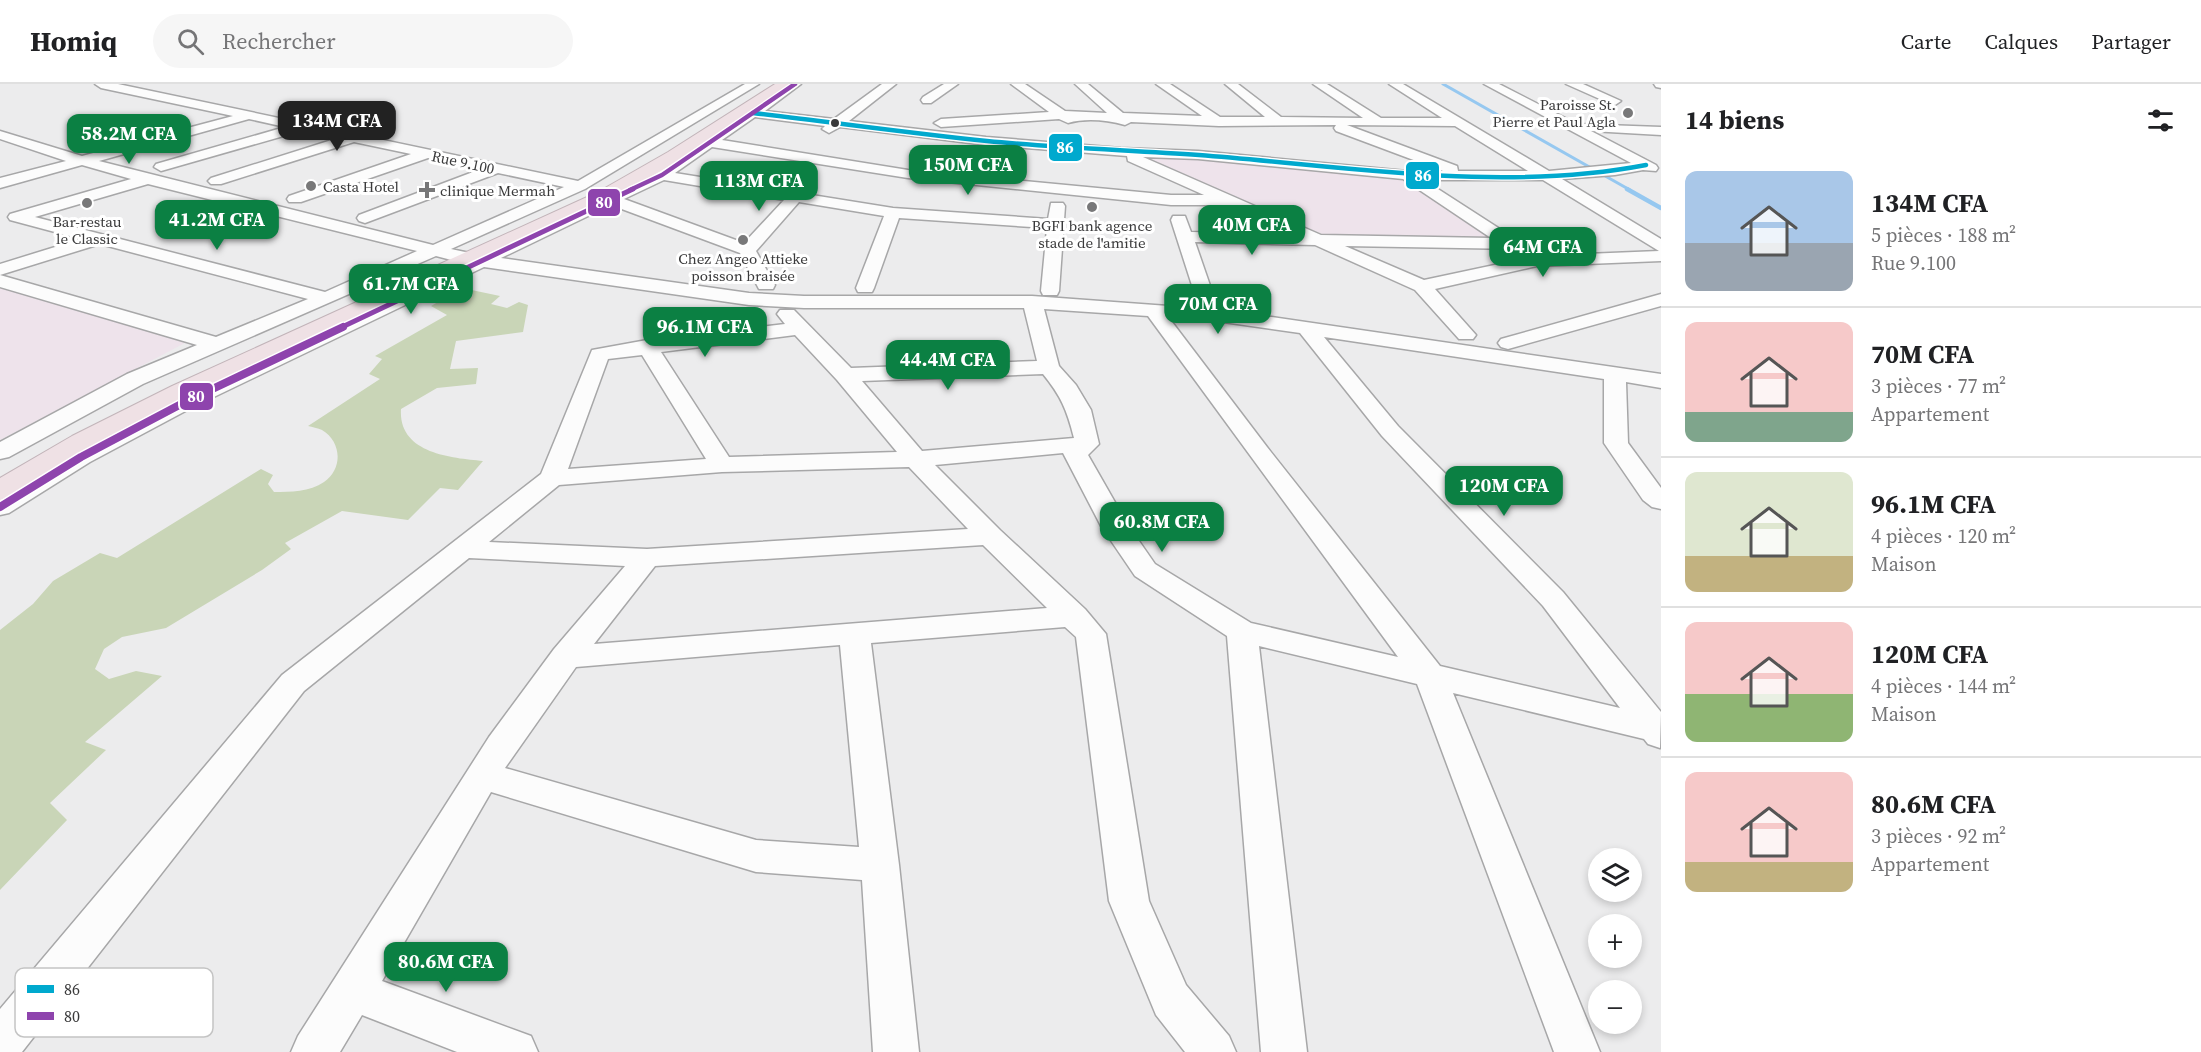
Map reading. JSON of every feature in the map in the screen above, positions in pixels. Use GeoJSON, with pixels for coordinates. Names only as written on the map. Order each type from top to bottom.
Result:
{"type":"FeatureCollection","features":[{"type":"Feature","properties":{"kind":"highway"},"geometry":{"type":"LineString","coordinates":[[0,491],[82,442],[470,251],[620,174],[765,84]]}},
{"type":"Feature","properties":{"kind":"highway"},"geometry":{"type":"LineString","coordinates":[[0,467],[110,408],[633,181],[784,84]]}},
{"type":"Feature","properties":{"kind":"street","name":"Rue 9.100"},"geometry":{"type":"LineString","coordinates":[[101,84],[580,186]]}},
{"type":"Feature","properties":{"kind":"street"},"geometry":{"type":"LineString","coordinates":[[0,507],[81,457],[470,251],[753,84]]}},
{"type":"Feature","properties":{"kind":"street"},"geometry":{"type":"LineString","coordinates":[[0,452],[135,379],[327,298],[470,251],[612,200],[663,175],[795,84]]}},
{"type":"Feature","properties":{"kind":"street"},"geometry":{"type":"LineString","coordinates":[[788,156],[890,84]]}},
{"type":"Feature","properties":{"kind":"street"},"geometry":{"type":"LineString","coordinates":[[927,100],[952,84]]}},
{"type":"Feature","properties":{"kind":"street"},"geometry":{"type":"LineString","coordinates":[[1017,84],[1060,115],[1121,152],[1422,286],[1466,335]]}},
{"type":"Feature","properties":{"kind":"street"},"geometry":{"type":"LineString","coordinates":[[1082,84],[1119,117],[1148,131]]}},
{"type":"Feature","properties":{"kind":"street"},"geometry":{"type":"LineString","coordinates":[[1162,84],[1218,122],[1251,135]]}},
{"type":"Feature","properties":{"kind":"street"},"geometry":{"type":"LineString","coordinates":[[1231,84],[1279,122]]}},
{"type":"Feature","properties":{"kind":"street"},"geometry":{"type":"LineString","coordinates":[[1319,84],[1377,121]]}},
{"type":"Feature","properties":{"kind":"street"},"geometry":{"type":"LineString","coordinates":[[1395,84],[1661,246]]}},
{"type":"Feature","properties":{"kind":"street"},"geometry":{"type":"LineString","coordinates":[[1490,84],[1661,173]]}},
{"type":"Feature","properties":{"kind":"street"},"geometry":{"type":"LineString","coordinates":[[1572,84],[1615,101]]}},
{"type":"Feature","properties":{"kind":"street"},"geometry":{"type":"LineString","coordinates":[[753,113],[986,141],[1121,152],[1198,155],[1407,175],[1546,177],[1615,171],[1646,165]]}},
{"type":"Feature","properties":{"kind":"street"},"geometry":{"type":"LineString","coordinates":[[0,183],[88,156],[242,115]]}},
{"type":"Feature","properties":{"kind":"street"},"geometry":{"type":"LineString","coordinates":[[910,131],[929,124],[1060,115],[1218,122],[1457,122]]}},
{"type":"Feature","properties":{"kind":"street"},"geometry":{"type":"LineString","coordinates":[[1324,122],[1469,176]]}},
{"type":"Feature","properties":{"kind":"street"},"geometry":{"type":"LineString","coordinates":[[1570,126],[1661,131]]}},
{"type":"Feature","properties":{"kind":"street"},"geometry":{"type":"LineString","coordinates":[[161,167],[301,127]]}},
{"type":"Feature","properties":{"kind":"street"},"geometry":{"type":"LineString","coordinates":[[1,131],[28,130],[148,179],[470,251],[660,287],[771,293],[1205,300],[1466,335],[1661,365]]}},
{"type":"Feature","properties":{"kind":"street"},"geometry":{"type":"LineString","coordinates":[[1,131],[88,156],[161,167],[261,191]]}},
{"type":"Feature","properties":{"kind":"street"},"geometry":{"type":"LineString","coordinates":[[216,180],[352,139]]}},
{"type":"Feature","properties":{"kind":"street"},"geometry":{"type":"LineString","coordinates":[[1168,141],[1198,155]]}},
{"type":"Feature","properties":{"kind":"street"},"geometry":{"type":"LineString","coordinates":[[711,143],[908,174],[1059,177],[1171,200],[1230,200]]}},
{"type":"Feature","properties":{"kind":"street"},"geometry":{"type":"LineString","coordinates":[[1062,147],[1055,224],[1041,296],[1049,367],[1068,390],[1080,410],[1087,444]]}},
{"type":"Feature","properties":{"kind":"street"},"geometry":{"type":"LineString","coordinates":[[1284,149],[1329,167]]}},
{"type":"Feature","properties":{"kind":"street"},"geometry":{"type":"LineString","coordinates":[[426,154],[289,198],[365,218],[470,251],[622,268],[771,293],[865,288],[1041,296],[1305,327],[1661,381]]}},
{"type":"Feature","properties":{"kind":"street"},"geometry":{"type":"LineString","coordinates":[[0,175],[88,156]]}},
{"type":"Feature","properties":{"kind":"street"},"geometry":{"type":"LineString","coordinates":[[365,218],[495,169]]}},
{"type":"Feature","properties":{"kind":"street"},"geometry":{"type":"LineString","coordinates":[[663,175],[893,213],[1055,224]]}},
{"type":"Feature","properties":{"kind":"street"},"geometry":{"type":"LineString","coordinates":[[1407,175],[1537,261]]}},
{"type":"Feature","properties":{"kind":"street"},"geometry":{"type":"LineString","coordinates":[[0,222],[148,179]]}},
{"type":"Feature","properties":{"kind":"street"},"geometry":{"type":"LineString","coordinates":[[747,250],[794,198]]}},
{"type":"Feature","properties":{"kind":"street"},"geometry":{"type":"LineString","coordinates":[[612,200],[747,250],[771,293],[799,328],[845,375],[916,459],[990,536],[1091,634],[1130,901],[1171,1000],[1213,1052]]}},
{"type":"Feature","properties":{"kind":"street"},"geometry":{"type":"LineString","coordinates":[[1171,200],[1205,300]]}},
{"type":"Feature","properties":{"kind":"street"},"geometry":{"type":"LineString","coordinates":[[865,288],[893,213]]}},
{"type":"Feature","properties":{"kind":"street"},"geometry":{"type":"LineString","coordinates":[[18,217],[327,298]]}},
{"type":"Feature","properties":{"kind":"street"},"geometry":{"type":"LineString","coordinates":[[1185,237],[1511,244]]}},
{"type":"Feature","properties":{"kind":"street"},"geometry":{"type":"LineString","coordinates":[[0,270],[98,238]]}},
{"type":"Feature","properties":{"kind":"street"},"geometry":{"type":"LineString","coordinates":[[1422,286],[1537,261],[1661,256]]}},
{"type":"Feature","properties":{"kind":"street"},"geometry":{"type":"LineString","coordinates":[[0,281],[216,344]]}},
{"type":"Feature","properties":{"kind":"street"},"geometry":{"type":"LineString","coordinates":[[1508,343],[1661,300]]}},
{"type":"Feature","properties":{"kind":"street"},"geometry":{"type":"LineString","coordinates":[[1153,310],[1258,452],[1430,676],[1577,1052]]}},
{"type":"Feature","properties":{"kind":"street"},"geometry":{"type":"LineString","coordinates":[[1305,327],[1390,431],[1553,599],[1658,733]]}},
{"type":"Feature","properties":{"kind":"street"},"geometry":{"type":"LineString","coordinates":[[61,968],[292,683],[552,478],[599,354],[799,328]]}},
{"type":"Feature","properties":{"kind":"street"},"geometry":{"type":"LineString","coordinates":[[647,346],[722,465]]}},
{"type":"Feature","properties":{"kind":"street"},"geometry":{"type":"LineString","coordinates":[[845,375],[1049,367]]}},
{"type":"Feature","properties":{"kind":"street"},"geometry":{"type":"LineString","coordinates":[[1615,374],[1616,443],[1652,494],[1661,501]]}},
{"type":"Feature","properties":{"kind":"street"},"geometry":{"type":"LineString","coordinates":[[552,478],[722,465],[916,459],[1087,444]]}},
{"type":"Feature","properties":{"kind":"street"},"geometry":{"type":"LineString","coordinates":[[1087,444],[1075,454],[1115,526],[1145,570],[1242,632],[1658,733]]}},
{"type":"Feature","properties":{"kind":"street"},"geometry":{"type":"LineString","coordinates":[[461,549],[647,558],[990,536]]}},
{"type":"Feature","properties":{"kind":"street"},"geometry":{"type":"LineString","coordinates":[[315,1052],[355,992],[482,775],[565,657],[647,558]]}},
{"type":"Feature","properties":{"kind":"street"},"geometry":{"type":"LineString","coordinates":[[565,657],[1074,616]]}},
{"type":"Feature","properties":{"kind":"street"},"geometry":{"type":"LineString","coordinates":[[1242,632],[1284,1052]]}},
{"type":"Feature","properties":{"kind":"street"},"geometry":{"type":"LineString","coordinates":[[854,634],[880,865],[896,1052]]}},
{"type":"Feature","properties":{"kind":"street"},"geometry":{"type":"LineString","coordinates":[[482,775],[756,856],[880,865]]}},
{"type":"Feature","properties":{"kind":"street"},"geometry":{"type":"LineString","coordinates":[[355,992],[515,1052]]}},
{"type":"Feature","properties":{"kind":"street"},"geometry":{"type":"LineString","coordinates":[[0,1044],[15,1025]]}},
{"type":"Feature","properties":{"kind":"shaded area"},"geometry":{"type":"Polygon","coordinates":[[[1139,155],[1198,157],[1404,177],[1500,242],[1327,236],[1139,155]]]}},
{"type":"Feature","properties":{"kind":"shaded area"},"geometry":{"type":"Polygon","coordinates":[[[0,286],[185,343],[0,440],[0,286]]]}},
{"type":"Feature","properties":{"kind":"green space"},"geometry":{"type":"Polygon","coordinates":[[[462,288],[500,296],[491,304],[507,308],[519,302],[528,305],[523,332],[456,341],[450,369],[478,368],[476,384],[437,388],[401,409],[402,424],[417,444],[428,450],[456,458],[483,461],[458,490],[440,488],[408,520],[342,511],[285,543],[291,549],[262,570],[166,628],[122,637],[104,649],[95,669],[109,679],[136,671],[162,676],[85,742],[106,750],[50,803],[67,820],[0,890],[0,630],[33,604],[53,581],[100,553],[117,558],[261,469],[273,475],[268,484],[274,492],[306,490],[324,482],[335,470],[338,456],[336,448],[329,435],[320,429],[308,426],[380,379],[369,374],[382,359],[375,356],[447,315],[431,306],[462,288]]]}},
{"type":"Feature","properties":{"kind":"waterway"},"geometry":{"type":"LineString","coordinates":[[1443,84],[1630,190]]}},
{"type":"Feature","properties":{"kind":"waterway"},"geometry":{"type":"LineString","coordinates":[[1627,189],[1661,208]]}},
{"type":"Feature","properties":{"kind":"transit line","name":"80"},"geometry":{"type":"LineString","coordinates":[[0,507],[81,457],[185,402],[662,175],[795,84]]}},
{"type":"Feature","properties":{"kind":"transit line","name":"86"},"geometry":{"type":"LineString","coordinates":[[753,113],[986,141],[1121,152],[1198,155],[1407,175],[1547,176],[1615,171],[1646,165]]}},
{"type":"Feature","properties":{"kind":"place","name":"Paroisse St. Pierre et Paul Agla"},"geometry":{"type":"Point","coordinates":[1628,113]}},
{"type":"Feature","properties":{"kind":"place","name":"Casta Hotel"},"geometry":{"type":"Point","coordinates":[311,186]}},
{"type":"Feature","properties":{"kind":"place","name":"clinique Mermah"},"geometry":{"type":"Point","coordinates":[427,190]}},
{"type":"Feature","properties":{"kind":"place","name":"Bar-restau le Classic"},"geometry":{"type":"Point","coordinates":[87,203]}},
{"type":"Feature","properties":{"kind":"place","name":"BGFI bank agence stade de l'amitie"},"geometry":{"type":"Point","coordinates":[1092,207]}},
{"type":"Feature","properties":{"kind":"place","name":"Chez Angeo Attieke poisson braisée"},"geometry":{"type":"Point","coordinates":[743,240]}}]}
